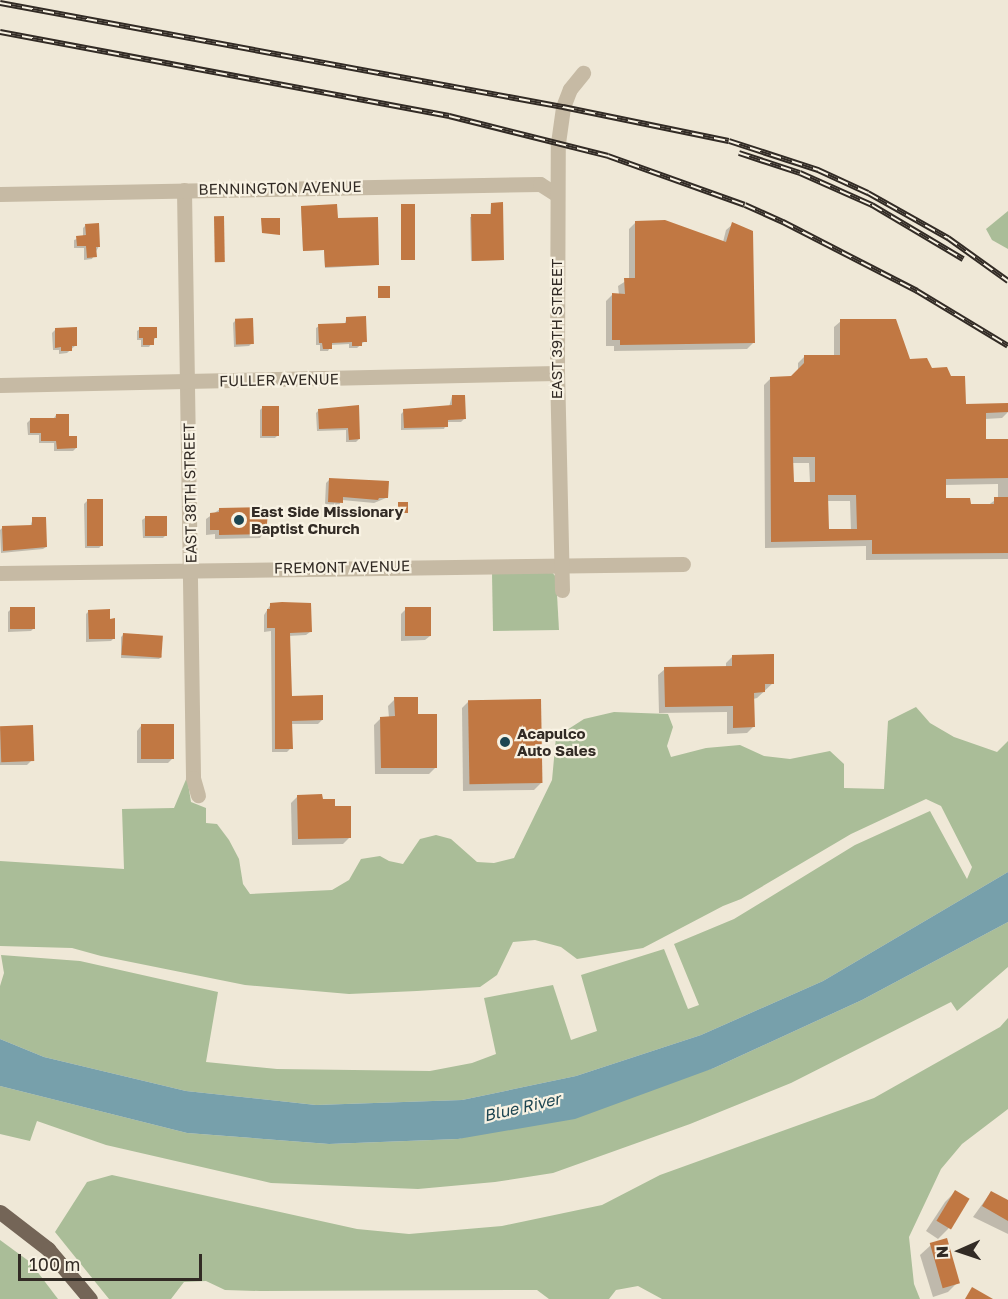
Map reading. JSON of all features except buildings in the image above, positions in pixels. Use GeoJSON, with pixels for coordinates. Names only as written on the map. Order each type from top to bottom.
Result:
{"type":"FeatureCollection","features":[{"type":"Feature","properties":{"kind":"main road"},"geometry":{"type":"LineString","coordinates":[[0,1212],[48,1249],[90,1299]]}},
{"type":"Feature","properties":{"kind":"street","name":"EAST 39TH STREET"},"geometry":{"type":"LineString","coordinates":[[562,590],[557,373],[558,142],[563,107],[570,89],[583,73]]}},
{"type":"Feature","properties":{"kind":"street","name":"BENNINGTON AVENUE"},"geometry":{"type":"LineString","coordinates":[[0,194],[540,184],[556,194]]}},
{"type":"Feature","properties":{"kind":"street","name":"EAST 38TH STREET"},"geometry":{"type":"LineString","coordinates":[[184,190],[192,570],[193,778],[198,795]]}},
{"type":"Feature","properties":{"kind":"street","name":"FULLER AVENUE"},"geometry":{"type":"LineString","coordinates":[[0,385],[557,373]]}},
{"type":"Feature","properties":{"kind":"street","name":"FREMONT AVENUE"},"geometry":{"type":"LineString","coordinates":[[0,573],[683,564]]}},
{"type":"Feature","properties":{"kind":"green space"},"geometry":{"type":"Polygon","coordinates":[[[1008,211],[1008,249],[992,240],[986,229],[1008,211]]]}},
{"type":"Feature","properties":{"kind":"green space"},"geometry":{"type":"Polygon","coordinates":[[[550,570],[556,577],[559,630],[493,631],[492,573],[550,570]]]}},
{"type":"Feature","properties":{"kind":"green space"},"geometry":{"type":"Polygon","coordinates":[[[916,707],[930,723],[954,737],[997,752],[1008,741],[1008,872],[823,981],[701,1035],[576,1076],[462,1100],[316,1105],[186,1091],[44,1057],[0,1039],[0,986],[4,973],[1,955],[80,961],[218,992],[206,1062],[277,1069],[430,1071],[472,1063],[496,1054],[484,998],[553,985],[571,1040],[597,1031],[581,975],[664,949],[688,1009],[699,1005],[674,944],[734,919],[855,845],[930,811],[967,879],[972,867],[941,806],[926,799],[851,834],[741,899],[643,948],[577,959],[561,947],[535,940],[513,942],[497,975],[480,987],[417,991],[349,994],[245,985],[72,948],[0,946],[0,861],[124,869],[122,809],[174,808],[187,777],[191,802],[206,808],[206,823],[217,824],[229,840],[239,859],[243,884],[250,894],[332,890],[349,880],[361,859],[380,856],[403,864],[420,839],[436,835],[451,839],[477,862],[494,863],[514,858],[552,780],[556,737],[584,719],[614,712],[668,714],[673,727],[667,746],[671,757],[706,748],[740,745],[764,756],[790,759],[830,751],[844,764],[844,788],[884,789],[888,721],[916,707]]]}},
{"type":"Feature","properties":{"kind":"green space"},"geometry":{"type":"Polygon","coordinates":[[[1008,922],[1008,967],[957,1011],[951,1002],[791,1083],[690,1124],[553,1173],[495,1182],[418,1189],[271,1183],[106,1145],[37,1121],[30,1141],[0,1134],[0,1086],[187,1133],[329,1144],[458,1139],[714,1068],[862,1000],[1008,922]]]}},
{"type":"Feature","properties":{"kind":"green space"},"geometry":{"type":"Polygon","coordinates":[[[1008,1018],[1008,1109],[962,1144],[941,1169],[909,1237],[914,1284],[920,1299],[662,1299],[638,1286],[616,1290],[609,1299],[549,1299],[537,1290],[260,1291],[225,1290],[206,1281],[184,1282],[171,1299],[109,1299],[55,1232],[87,1182],[112,1175],[357,1229],[409,1234],[502,1226],[602,1205],[660,1175],[874,1098],[1000,1027],[1008,1018]]]}},
{"type":"Feature","properties":{"kind":"green space"},"geometry":{"type":"Polygon","coordinates":[[[0,1240],[30,1262],[58,1299],[0,1299],[0,1240]]]}},
{"type":"Feature","properties":{"kind":"water","name":"Blue River"},"geometry":{"type":"Polygon","coordinates":[[[1008,872],[1008,922],[862,1000],[714,1068],[575,1119],[458,1139],[329,1144],[187,1133],[0,1086],[0,1039],[44,1057],[186,1091],[316,1105],[462,1100],[576,1076],[701,1035],[823,981],[1008,872]]]}},
{"type":"Feature","properties":{"kind":"railway"},"geometry":{"type":"LineString","coordinates":[[0,3],[563,107],[729,141],[818,170],[868,193],[948,238],[1008,281]]}},
{"type":"Feature","properties":{"kind":"railway"},"geometry":{"type":"LineString","coordinates":[[0,32],[449,116],[608,156],[745,205],[783,222],[917,291],[1008,346]]}},
{"type":"Feature","properties":{"kind":"railway"},"geometry":{"type":"LineString","coordinates":[[739,153],[800,173],[872,205],[963,259]]}},
{"type":"Feature","properties":{"kind":"place","name":"East Side Missionary Baptist Church"},"geometry":{"type":"Point","coordinates":[239,520]}},
{"type":"Feature","properties":{"kind":"place","name":"Acapulco Auto Sales"},"geometry":{"type":"Point","coordinates":[505,742]}}]}
